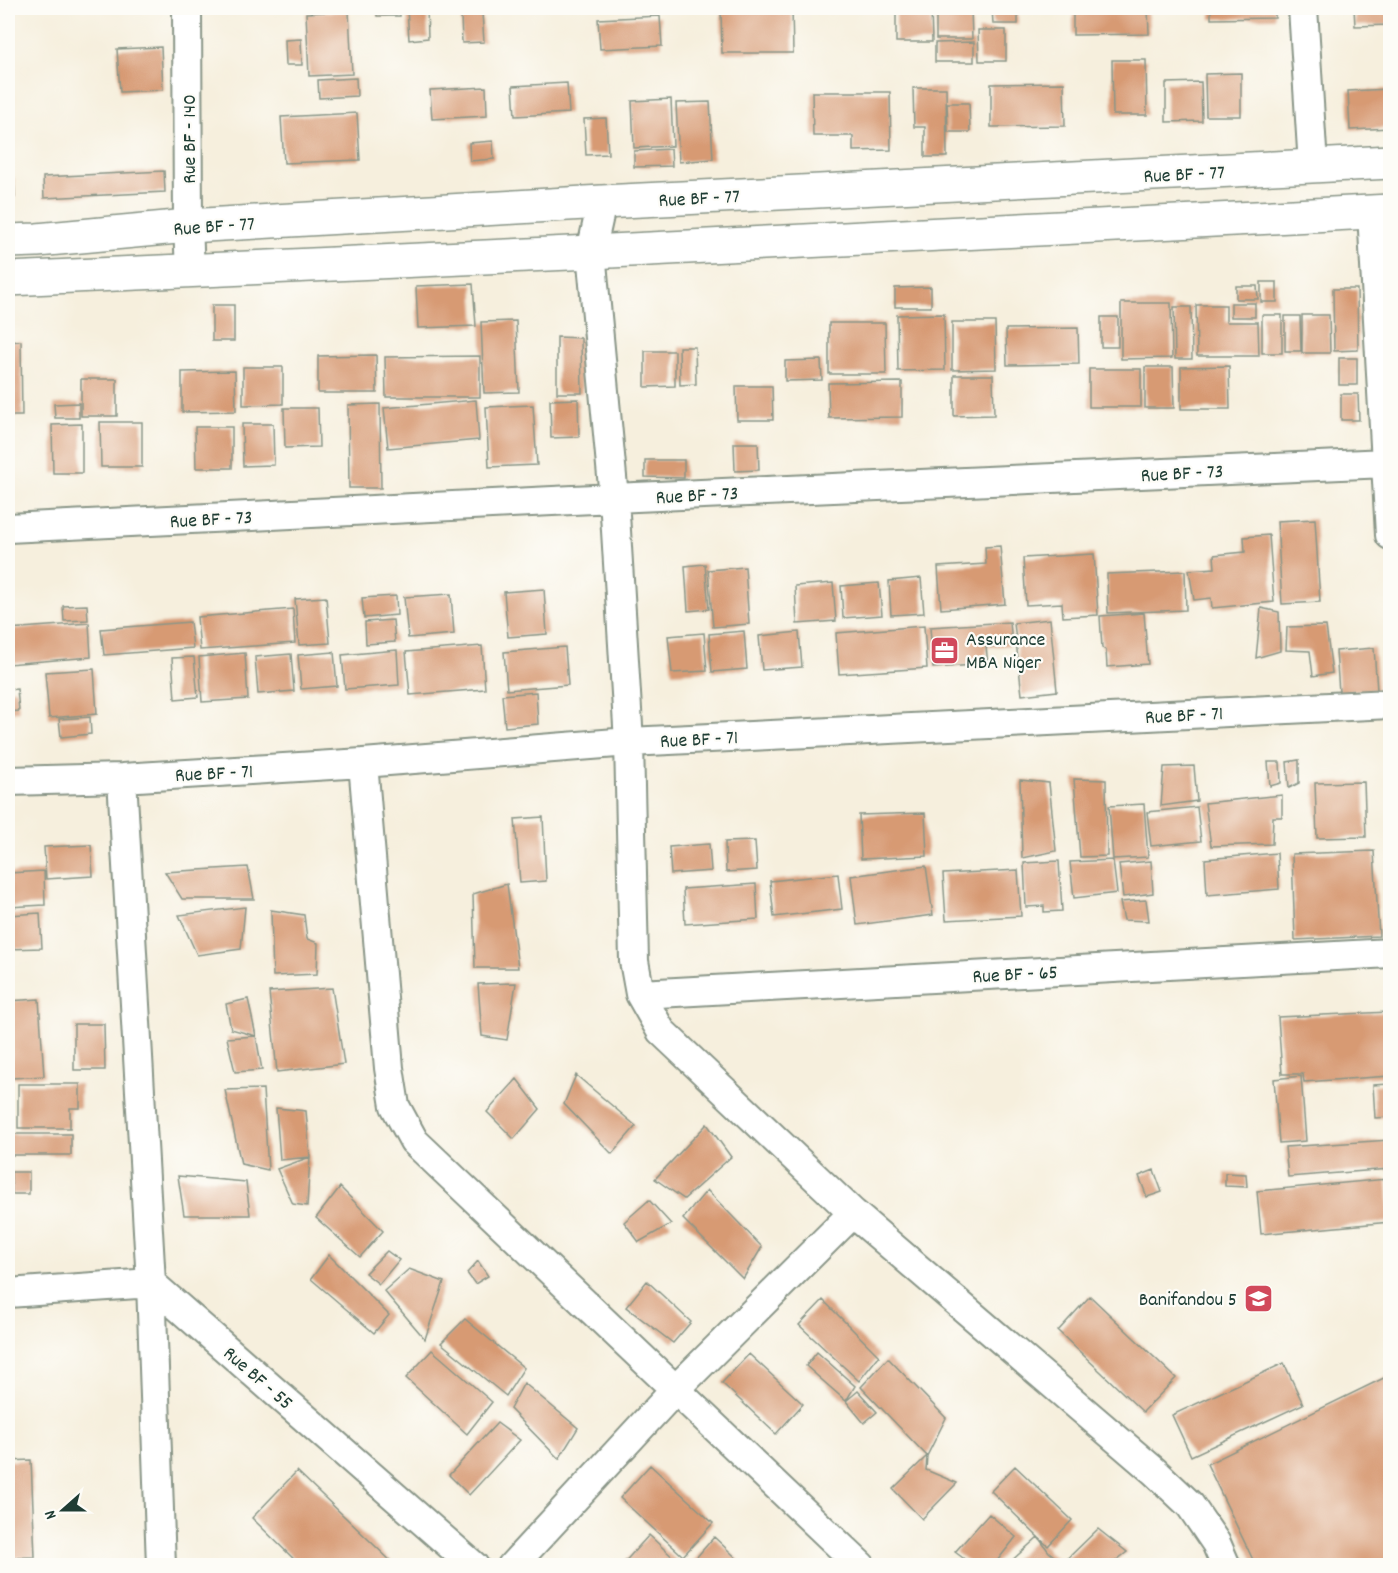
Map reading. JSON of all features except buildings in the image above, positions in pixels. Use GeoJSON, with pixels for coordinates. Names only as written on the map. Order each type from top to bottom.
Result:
{"type":"FeatureCollection","features":[{"type":"Feature","properties":{"kind":"main road","name":"Rue BF - 77"},"geometry":{"type":"LineString","coordinates":[[8,241],[188,226],[602,202],[1390,162]]}},
{"type":"Feature","properties":{"kind":"main road"},"geometry":{"type":"LineString","coordinates":[[8,279],[591,252],[1381,211]]}},
{"type":"Feature","properties":{"kind":"street","name":"Rue BF - 140"},"geometry":{"type":"LineString","coordinates":[[187,8],[190,271]]}},
{"type":"Feature","properties":{"kind":"street"},"geometry":{"type":"LineString","coordinates":[[1303,8],[1313,166]]}},
{"type":"Feature","properties":{"kind":"street"},"geometry":{"type":"LineString","coordinates":[[602,202],[591,252],[614,498],[629,742],[634,961],[640,994],[661,1031],[854,1214],[1183,1498],[1215,1543],[1226,1566]]}},
{"type":"Feature","properties":{"kind":"street"},"geometry":{"type":"LineString","coordinates":[[1381,211],[1386,463],[1390,535]]}},
{"type":"Feature","properties":{"kind":"street","name":"Rue BF - 73"},"geometry":{"type":"LineString","coordinates":[[8,528],[1386,463]]}},
{"type":"Feature","properties":{"kind":"street","name":"Rue BF - 71"},"geometry":{"type":"LineString","coordinates":[[8,781],[122,778],[363,763],[629,742],[1390,704]]}},
{"type":"Feature","properties":{"kind":"street"},"geometry":{"type":"LineString","coordinates":[[363,763],[389,1068],[395,1106],[414,1141],[861,1566]]}},
{"type":"Feature","properties":{"kind":"street"},"geometry":{"type":"LineString","coordinates":[[122,778],[151,1282],[161,1566]]}},
{"type":"Feature","properties":{"kind":"street","name":"Rue BF - 65"},"geometry":{"type":"LineString","coordinates":[[640,994],[1390,953]]}},
{"type":"Feature","properties":{"kind":"street"},"geometry":{"type":"LineString","coordinates":[[512,1566],[676,1389],[854,1214]]}},
{"type":"Feature","properties":{"kind":"street"},"geometry":{"type":"LineString","coordinates":[[8,1293],[151,1282]]}},
{"type":"Feature","properties":{"kind":"street","name":"Rue BF - 55"},"geometry":{"type":"LineString","coordinates":[[151,1282],[474,1566]]}},
{"type":"Feature","properties":{"kind":"place","name":"Assurance MBA Niger"},"geometry":{"type":"Point","coordinates":[945,650]}},
{"type":"Feature","properties":{"kind":"place","name":"Banifandou 5"},"geometry":{"type":"Point","coordinates":[1258,1298]}}]}
